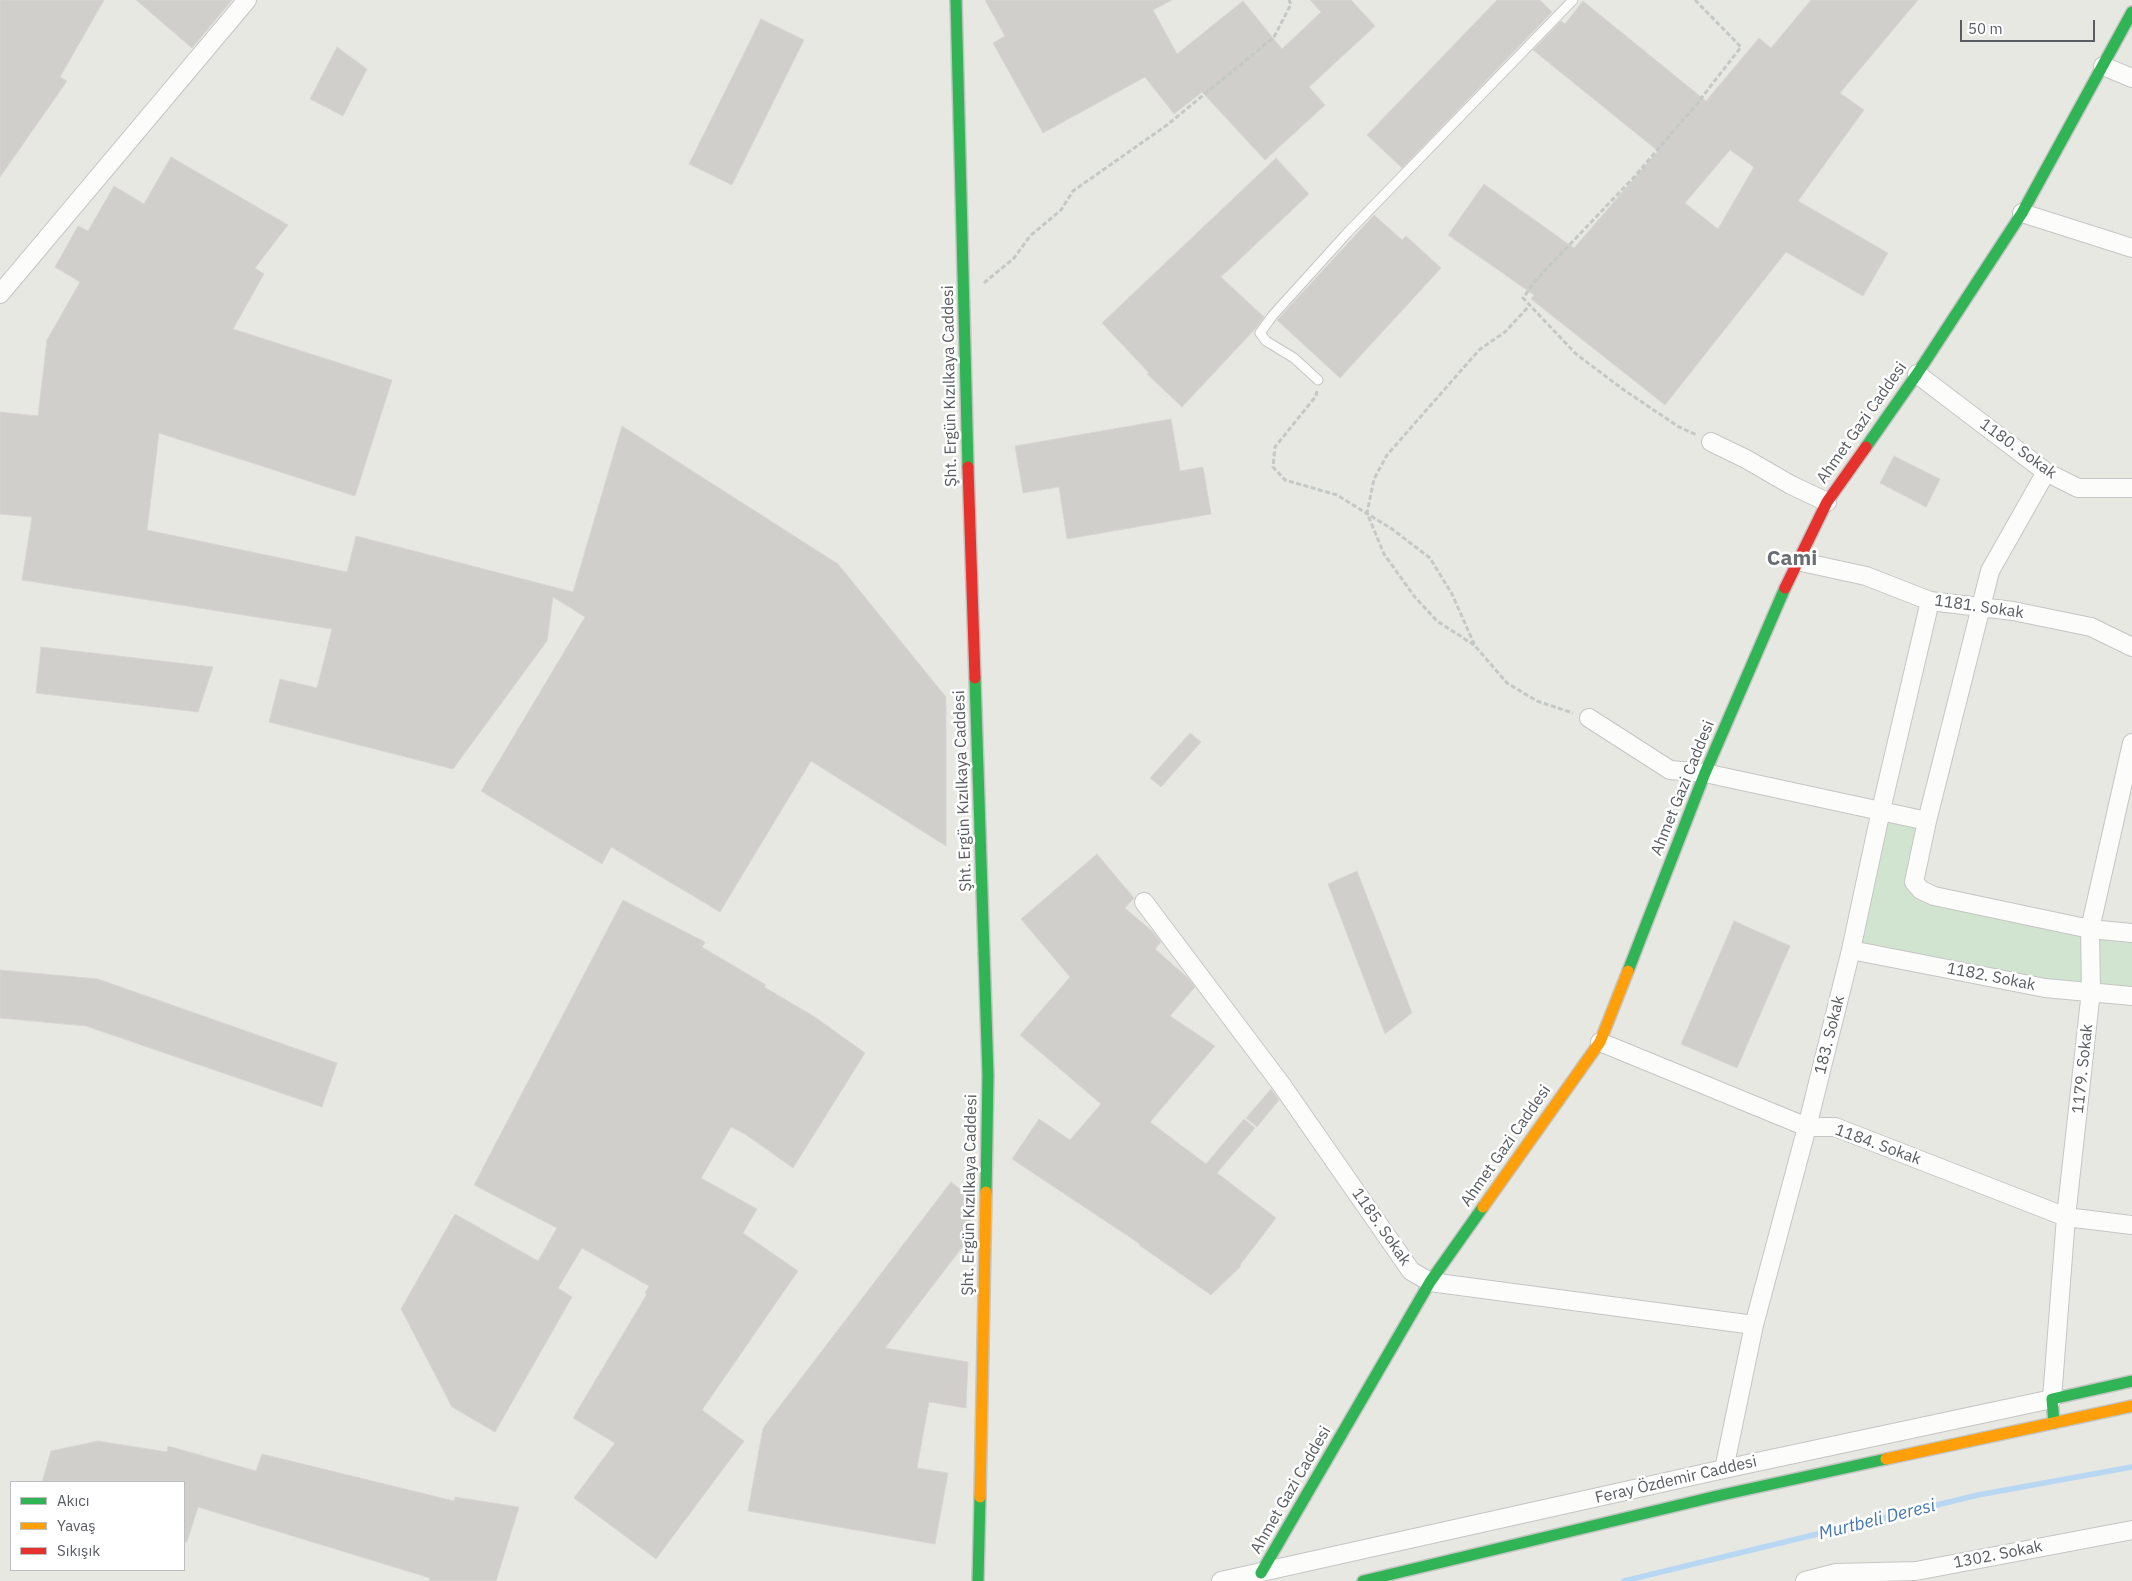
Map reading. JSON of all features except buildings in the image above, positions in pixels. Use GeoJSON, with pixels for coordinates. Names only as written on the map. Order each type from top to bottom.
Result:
{"type":"FeatureCollection","features":[{"type":"Feature","properties":{"kind":"street"},"geometry":{"type":"LineString","coordinates":[[0,294],[247,0]]}},
{"type":"Feature","properties":{"kind":"street","name":"Şht. Ergün Kızılkaya Caddesi"},"geometry":{"type":"LineString","coordinates":[[956,0],[988,1075],[978,1581]]}},
{"type":"Feature","properties":{"kind":"street","name":"Ahmet Gazi Caddesi"},"geometry":{"type":"LineString","coordinates":[[1261,1573],[1430,1282],[1600,1042],[1706,773],[1797,561],[1827,502],[1917,374],[2022,213],[2132,12]]}},
{"type":"Feature","properties":{"kind":"street"},"geometry":{"type":"LineString","coordinates":[[2103,66],[2132,78]]}},
{"type":"Feature","properties":{"kind":"street"},"geometry":{"type":"LineString","coordinates":[[2022,213],[2132,248]]}},
{"type":"Feature","properties":{"kind":"street","name":"1180. Sokak"},"geometry":{"type":"LineString","coordinates":[[1917,374],[2046,472],[2078,488],[2132,488]]}},
{"type":"Feature","properties":{"kind":"street"},"geometry":{"type":"LineString","coordinates":[[1711,442],[1746,458],[1791,485],[1827,502]]}},
{"type":"Feature","properties":{"kind":"street"},"geometry":{"type":"LineString","coordinates":[[2046,472],[1990,571],[1927,821],[1914,882],[1921,890],[1934,896],[2090,929],[2132,933]]}},
{"type":"Feature","properties":{"kind":"street","name":"1181. Sokak"},"geometry":{"type":"LineString","coordinates":[[1797,561],[1866,576],[1930,601],[2013,611],[2091,627],[2132,647]]}},
{"type":"Feature","properties":{"kind":"street","name":"183. Sokak"},"geometry":{"type":"LineString","coordinates":[[1724,1469],[1754,1325],[1807,1127],[1851,950],[1881,810],[1930,601]]}},
{"type":"Feature","properties":{"kind":"street"},"geometry":{"type":"LineString","coordinates":[[1589,718],[1670,770],[1706,773],[1927,821]]}},
{"type":"Feature","properties":{"kind":"street","name":"1179. Sokak"},"geometry":{"type":"LineString","coordinates":[[2052,1400],[2066,1217],[2092,991],[2090,929],[2132,742]]}},
{"type":"Feature","properties":{"kind":"street","name":"1185. Sokak"},"geometry":{"type":"LineString","coordinates":[[1144,902],[1281,1084],[1412,1271],[1430,1282],[1754,1325]]}},
{"type":"Feature","properties":{"kind":"street","name":"1182. Sokak"},"geometry":{"type":"LineString","coordinates":[[1851,950],[2044,988],[2132,996]]}},
{"type":"Feature","properties":{"kind":"street","name":"1184. Sokak"},"geometry":{"type":"LineString","coordinates":[[1600,1042],[1807,1127],[1836,1127],[2066,1217],[2132,1225]]}},
{"type":"Feature","properties":{"kind":"street","name":"Feray Özdemir Caddesi"},"geometry":{"type":"LineString","coordinates":[[1221,1581],[1724,1469],[2052,1400],[2132,1381]]}},
{"type":"Feature","properties":{"kind":"street"},"geometry":{"type":"LineString","coordinates":[[2052,1400],[2054,1423]]}},
{"type":"Feature","properties":{"kind":"street"},"geometry":{"type":"LineString","coordinates":[[1363,1581],[1717,1496],[2132,1406]]}},
{"type":"Feature","properties":{"kind":"street","name":"1302. Sokak"},"geometry":{"type":"LineString","coordinates":[[1805,1581],[1836,1573],[1916,1571],[2132,1530]]}},
{"type":"Feature","properties":{"kind":"lane"},"geometry":{"type":"LineString","coordinates":[[1318,380],[1294,358],[1266,341],[1260,333],[1273,315],[1349,231],[1574,0]]}},
{"type":"Feature","properties":{"kind":"path"},"geometry":{"type":"LineString","coordinates":[[964,297],[994,277],[1014,258],[1030,236],[1061,210],[1073,191],[1167,125],[1274,37],[1291,4],[1289,0]]}},
{"type":"Feature","properties":{"kind":"path"},"geometry":{"type":"LineString","coordinates":[[1695,0],[1741,47],[1696,105],[1635,176],[1536,280],[1522,298],[1584,360],[1679,427],[1711,442]]}},
{"type":"Feature","properties":{"kind":"path"},"geometry":{"type":"LineString","coordinates":[[1529,306],[1505,332],[1479,350],[1387,455],[1374,479],[1367,514],[1384,554],[1414,596],[1437,621],[1475,646],[1507,683],[1537,701],[1589,718]]}},
{"type":"Feature","properties":{"kind":"path"},"geometry":{"type":"LineString","coordinates":[[1318,380],[1316,396],[1275,447],[1273,467],[1285,480],[1336,495],[1392,529],[1430,558],[1452,594],[1475,646]]}},
{"type":"Feature","properties":{"kind":"green space"},"geometry":{"type":"Polygon","coordinates":[[[1881,810],[1927,821],[1921,890],[2132,933],[2132,996],[1851,950],[1881,810]]]}},
{"type":"Feature","properties":{"kind":"waterway","name":"Murtbeli Deresi"},"geometry":{"type":"LineString","coordinates":[[1624,1581],[1978,1495],[2132,1467]]}},
{"type":"Feature","properties":{"kind":"traffic: fast"},"geometry":{"type":"LineString","coordinates":[[956,0],[968,467]]}},
{"type":"Feature","properties":{"kind":"traffic: fast"},"geometry":{"type":"LineString","coordinates":[[1866,447],[1917,374],[2022,213],[2132,12]]}},
{"type":"Feature","properties":{"kind":"traffic: fast"},"geometry":{"type":"LineString","coordinates":[[1628,971],[1705,773],[1785,588]]}},
{"type":"Feature","properties":{"kind":"traffic: fast"},"geometry":{"type":"LineString","coordinates":[[975,678],[988,1075],[986,1192]]}},
{"type":"Feature","properties":{"kind":"traffic: fast"},"geometry":{"type":"LineString","coordinates":[[1261,1573],[1430,1282],[1483,1207]]}},
{"type":"Feature","properties":{"kind":"traffic: fast"},"geometry":{"type":"LineString","coordinates":[[2054,1423],[2052,1399],[2132,1381]]}},
{"type":"Feature","properties":{"kind":"traffic: fast"},"geometry":{"type":"LineString","coordinates":[[1363,1581],[1717,1496],[1886,1459]]}},
{"type":"Feature","properties":{"kind":"traffic: fast"},"geometry":{"type":"LineString","coordinates":[[978,1581],[980,1497]]}},
{"type":"Feature","properties":{"kind":"traffic: slow"},"geometry":{"type":"LineString","coordinates":[[1483,1207],[1600,1042],[1628,971]]}},
{"type":"Feature","properties":{"kind":"traffic: slow"},"geometry":{"type":"LineString","coordinates":[[980,1497],[986,1192]]}},
{"type":"Feature","properties":{"kind":"traffic: slow"},"geometry":{"type":"LineString","coordinates":[[1886,1459],[2132,1406]]}},
{"type":"Feature","properties":{"kind":"traffic: jam"},"geometry":{"type":"LineString","coordinates":[[1785,588],[1827,502],[1866,447]]}},
{"type":"Feature","properties":{"kind":"traffic: jam"},"geometry":{"type":"LineString","coordinates":[[968,467],[975,678]]}},
{"type":"Feature","properties":{"kind":"district","name":"Cami"},"geometry":{"type":"Point","coordinates":[1792,559]}}]}
